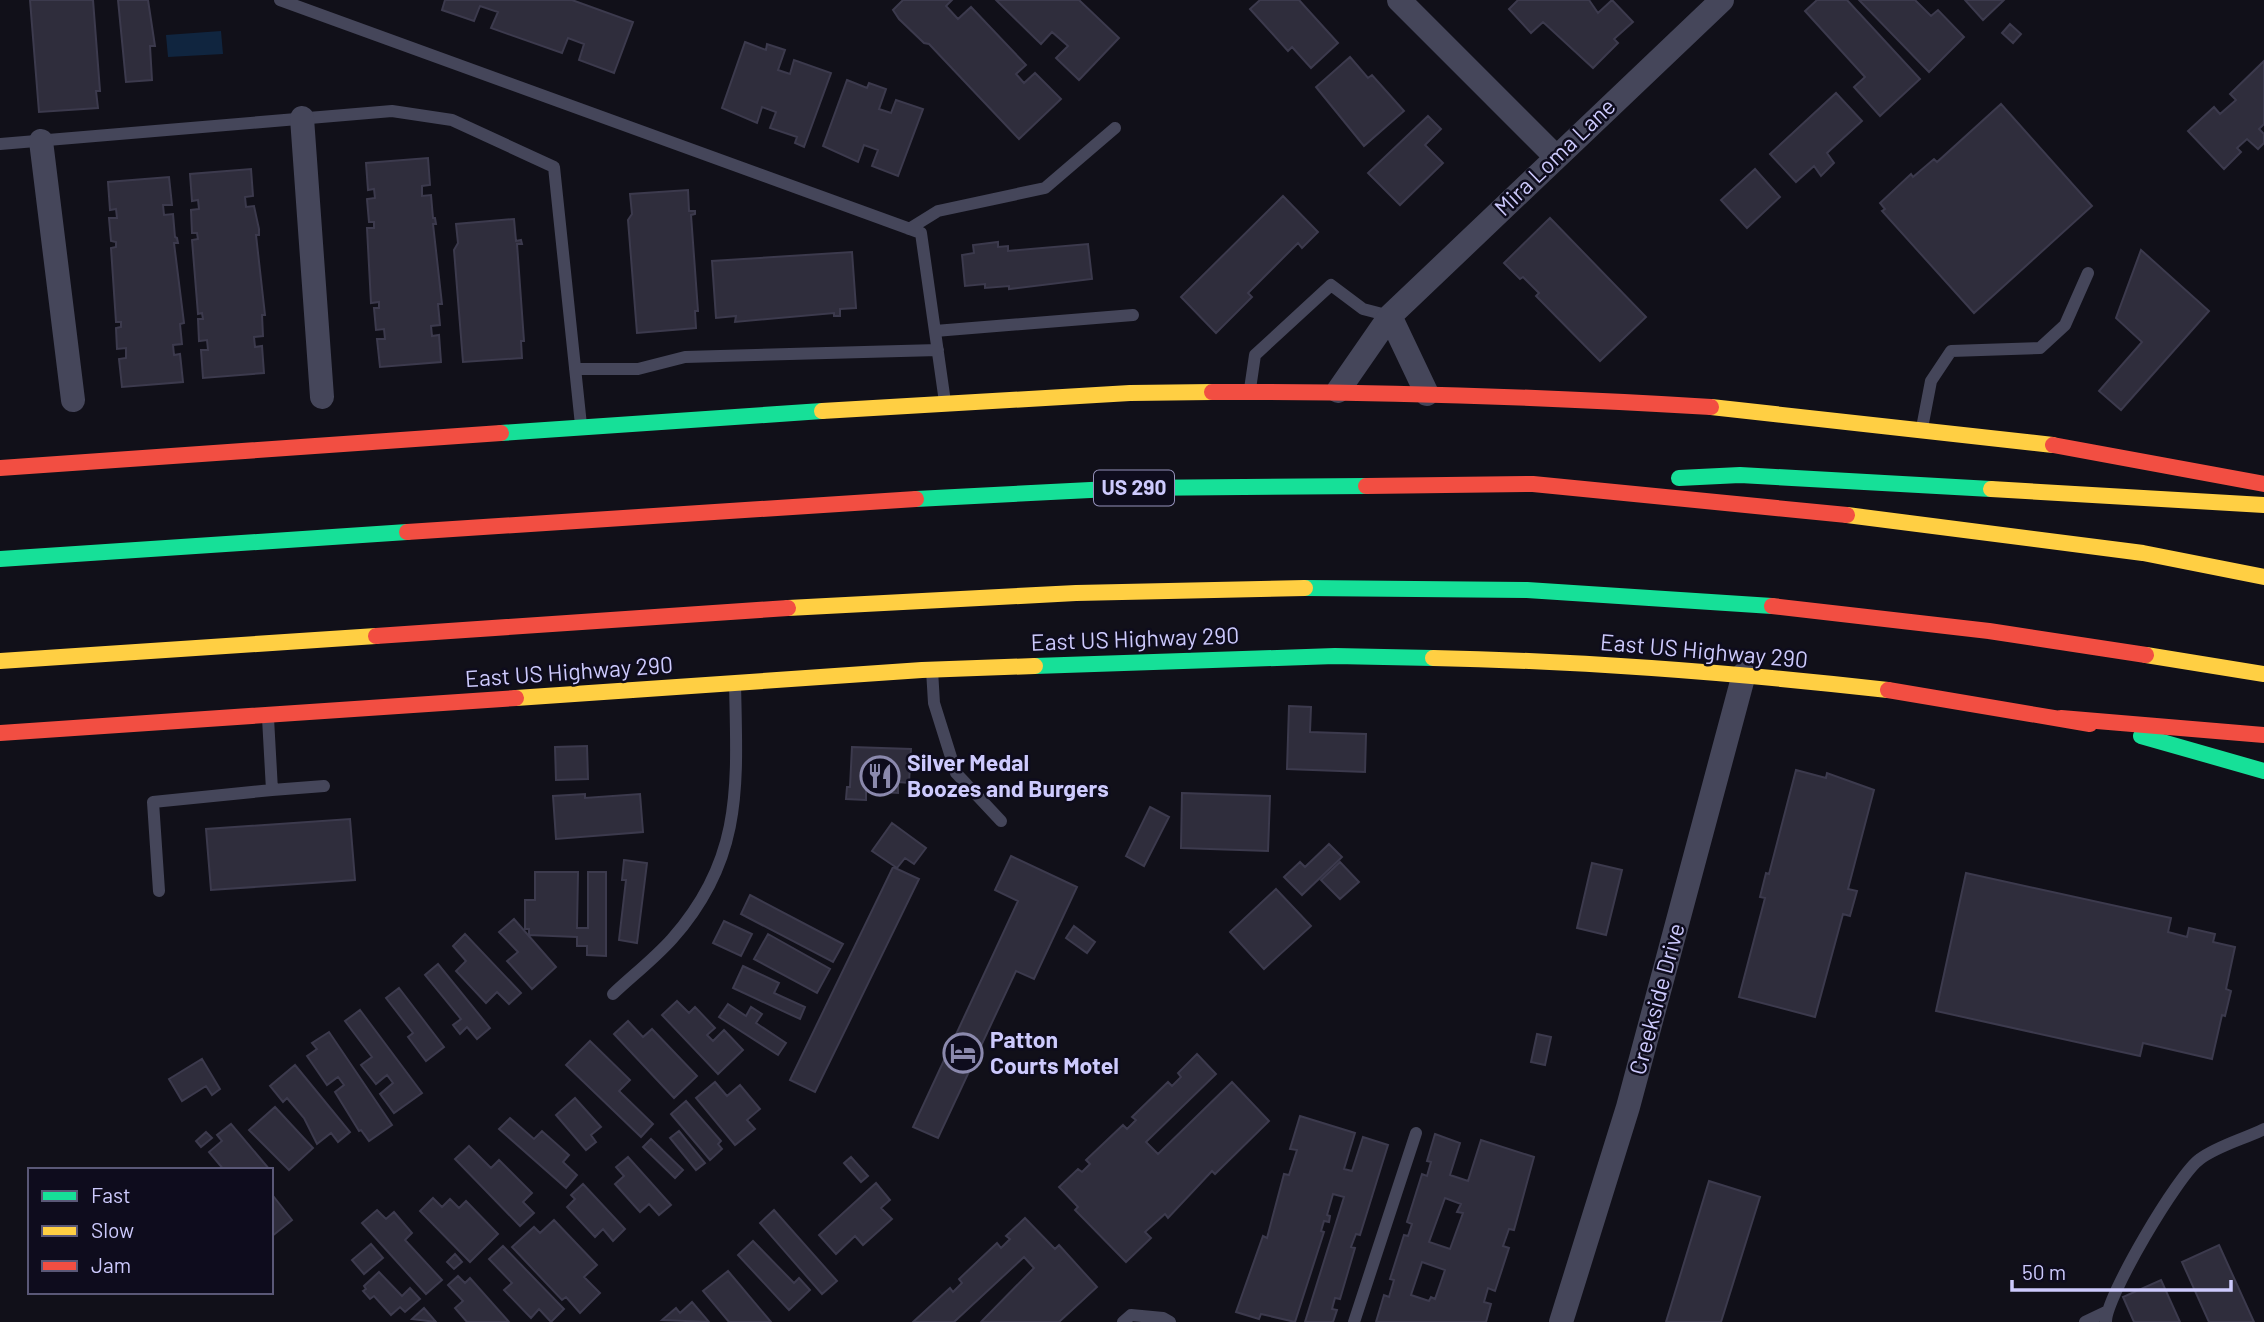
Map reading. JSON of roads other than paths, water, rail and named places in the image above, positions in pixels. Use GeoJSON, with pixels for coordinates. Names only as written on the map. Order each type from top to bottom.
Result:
{"type":"FeatureCollection","features":[{"type":"Feature","properties":{"kind":"main road"},"geometry":{"type":"LineString","coordinates":[[0,468],[945,402],[1130,393],[1338,391],[1544,397],[1736,409],[2047,444],[2264,484]]}},
{"type":"Feature","properties":{"kind":"main road"},"geometry":{"type":"LineString","coordinates":[[1533,484],[1740,475],[2264,505]]}},
{"type":"Feature","properties":{"kind":"main road","name":"US 290"},"geometry":{"type":"LineString","coordinates":[[0,559],[907,499],[1130,488],[1533,484],[1922,523],[2143,553],[2264,577]]}},
{"type":"Feature","properties":{"kind":"main road"},"geometry":{"type":"LineString","coordinates":[[0,661],[912,599],[1333,587],[1530,590],[1698,600],[2035,638],[2264,674]]}},
{"type":"Feature","properties":{"kind":"main road","name":"East US Highway 290"},"geometry":{"type":"LineString","coordinates":[[0,733],[932,670],[1335,656],[1529,660],[1744,674],[1913,693],[2062,718],[2149,737],[2264,771]]}},
{"type":"Feature","properties":{"kind":"main road"},"geometry":{"type":"LineString","coordinates":[[2062,718],[2264,735]]}},
{"type":"Feature","properties":{"kind":"street"},"geometry":{"type":"LineString","coordinates":[[1399,0],[1555,156]]}},
{"type":"Feature","properties":{"kind":"street","name":"Mira Loma Lane"},"geometry":{"type":"LineString","coordinates":[[1338,391],[1390,316],[1555,156],[1722,0]]}},
{"type":"Feature","properties":{"kind":"street"},"geometry":{"type":"LineString","coordinates":[[302,118],[322,397]]}},
{"type":"Feature","properties":{"kind":"street"},"geometry":{"type":"LineString","coordinates":[[41,141],[73,400]]}},
{"type":"Feature","properties":{"kind":"street"},"geometry":{"type":"LineString","coordinates":[[1390,316],[1427,394]]}},
{"type":"Feature","properties":{"kind":"street","name":"Creekside Drive"},"geometry":{"type":"LineString","coordinates":[[1561,1322],[1628,1107],[1744,674]]}},
{"type":"Feature","properties":{"kind":"lane"},"geometry":{"type":"LineString","coordinates":[[280,0],[921,233],[945,402]]}},
{"type":"Feature","properties":{"kind":"lane"},"geometry":{"type":"LineString","coordinates":[[0,144],[392,111],[452,120],[554,167],[581,428]]}},
{"type":"Feature","properties":{"kind":"lane"},"geometry":{"type":"LineString","coordinates":[[909,229],[938,211],[1045,188],[1115,128]]}},
{"type":"Feature","properties":{"kind":"lane"},"geometry":{"type":"LineString","coordinates":[[1922,428],[1931,381],[1951,351],[2040,348],[2065,325],[2088,273]]}},
{"type":"Feature","properties":{"kind":"lane"},"geometry":{"type":"LineString","coordinates":[[1250,392],[1255,355],[1331,285],[1363,309],[1390,316]]}},
{"type":"Feature","properties":{"kind":"lane"},"geometry":{"type":"LineString","coordinates":[[935,331],[1133,315]]}},
{"type":"Feature","properties":{"kind":"lane"},"geometry":{"type":"LineString","coordinates":[[575,369],[638,369],[685,356],[938,351]]}},
{"type":"Feature","properties":{"kind":"lane"},"geometry":{"type":"LineString","coordinates":[[932,670],[934,703],[956,773],[1001,821]]}},
{"type":"Feature","properties":{"kind":"lane"},"geometry":{"type":"LineString","coordinates":[[613,994],[672,940],[702,900],[722,863],[732,830],[737,769],[735,683]]}},
{"type":"Feature","properties":{"kind":"lane"},"geometry":{"type":"LineString","coordinates":[[268,715],[272,790]]}},
{"type":"Feature","properties":{"kind":"lane"},"geometry":{"type":"LineString","coordinates":[[159,891],[153,802],[324,786]]}},
{"type":"Feature","properties":{"kind":"lane"},"geometry":{"type":"LineString","coordinates":[[2085,1322],[2106,1317],[2164,1207],[2198,1159],[2264,1129]]}},
{"type":"Feature","properties":{"kind":"lane"},"geometry":{"type":"LineString","coordinates":[[1353,1322],[1416,1133]]}},
{"type":"Feature","properties":{"kind":"lane"},"geometry":{"type":"LineString","coordinates":[[1127,1319],[1163,1318],[1170,1322]]}},
{"type":"Feature","properties":{"kind":"water"},"geometry":{"type":"Polygon","coordinates":[[[221,31],[223,54],[168,57],[166,35],[221,31]]]}},
{"type":"Feature","properties":{"kind":"place","name":"Silver Medal Boozes and Burgers"},"geometry":{"type":"Point","coordinates":[880,776]}},
{"type":"Feature","properties":{"kind":"place","name":"Patton Courts Motel"},"geometry":{"type":"Point","coordinates":[963,1053]}}]}
